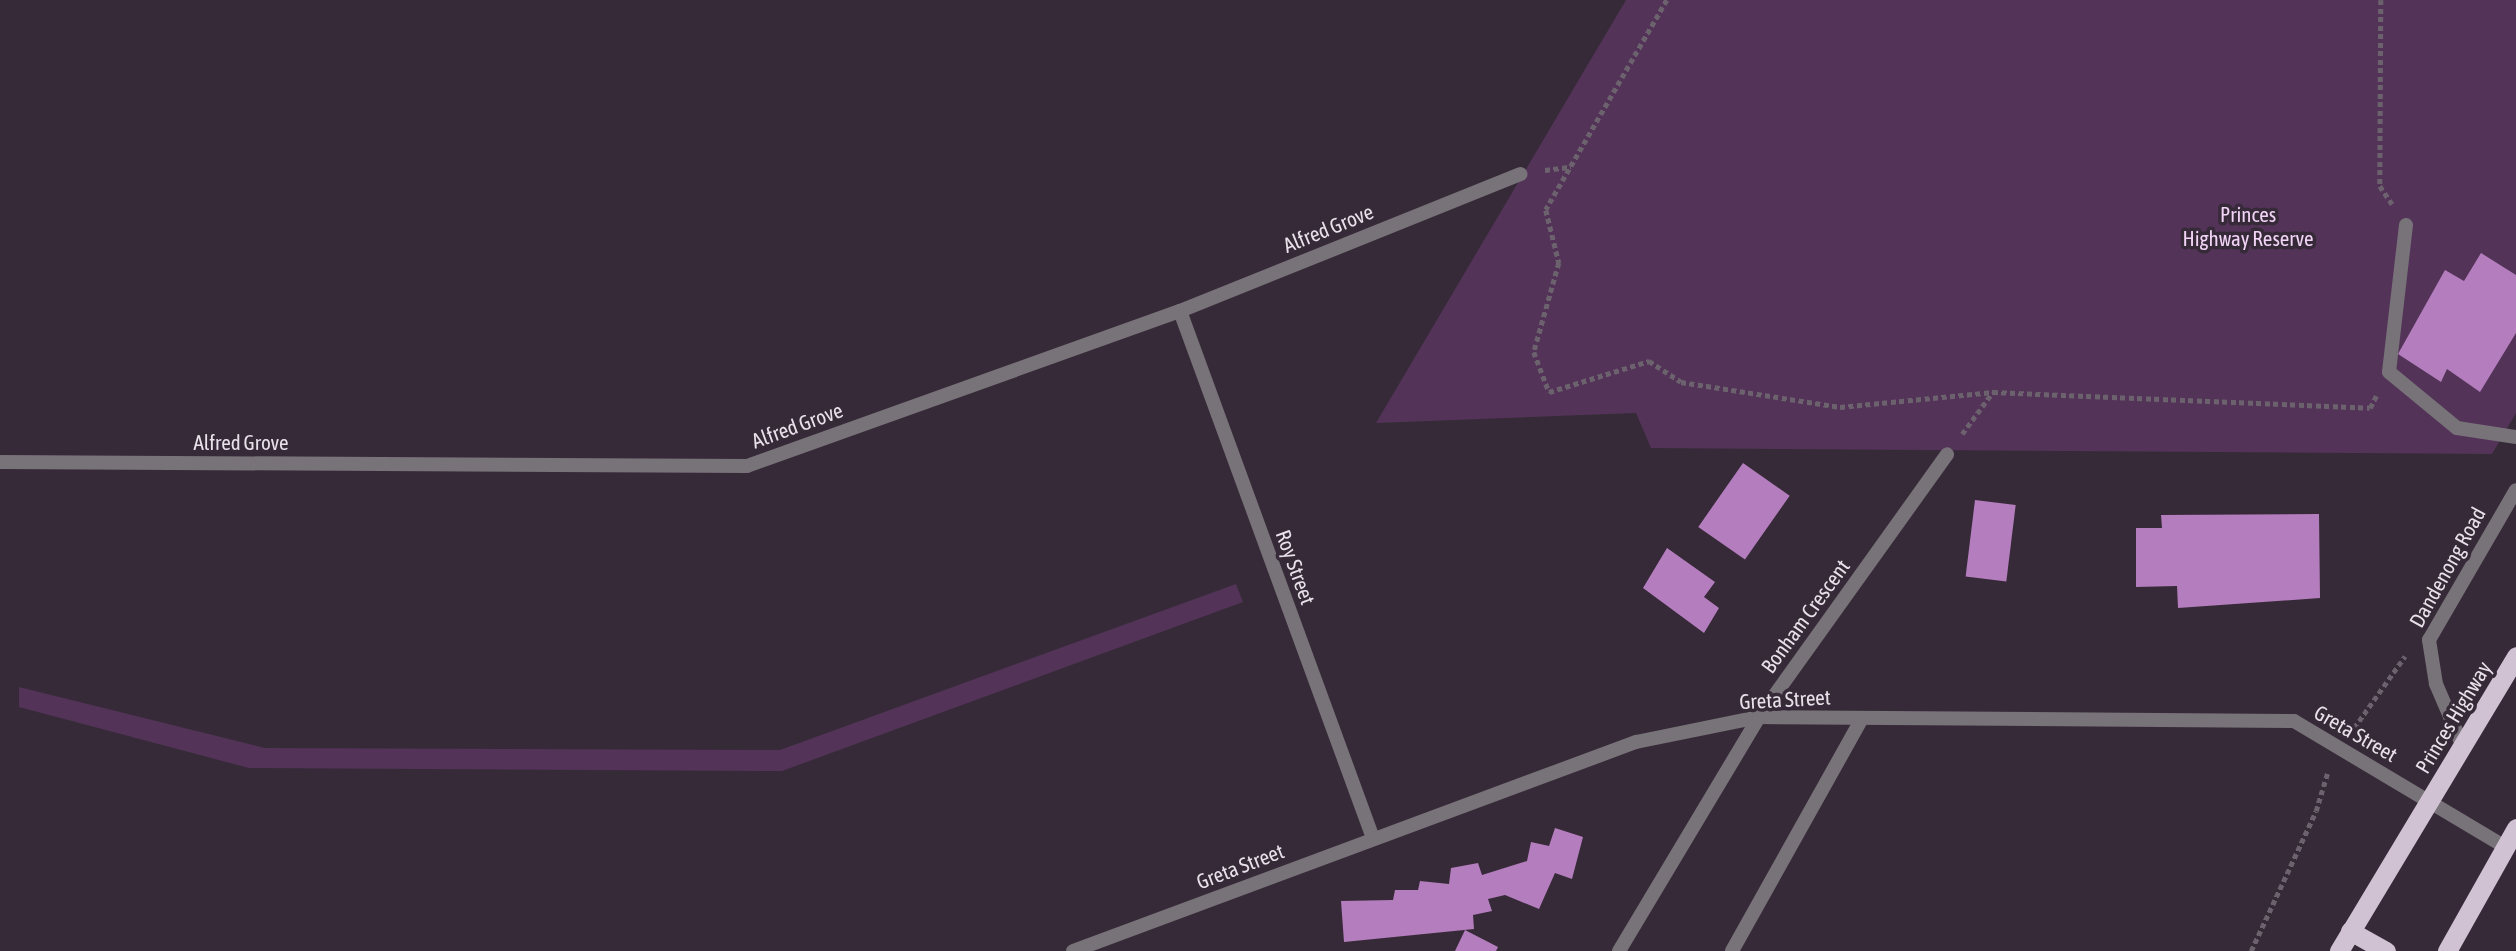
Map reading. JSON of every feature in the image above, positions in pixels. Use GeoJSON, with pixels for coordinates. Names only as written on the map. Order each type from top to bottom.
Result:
{"type":"FeatureCollection","features":[{"type":"Feature","properties":{"kind":"highway","name":"Princes Highway"},"geometry":{"type":"LineString","coordinates":[[2428,801],[2516,656]]}},
{"type":"Feature","properties":{"kind":"highway"},"geometry":{"type":"LineString","coordinates":[[2339,951],[2428,801]]}},
{"type":"Feature","properties":{"kind":"highway"},"geometry":{"type":"LineString","coordinates":[[2447,951],[2516,828]]}},
{"type":"Feature","properties":{"kind":"highway"},"geometry":{"type":"LineString","coordinates":[[2350,932],[2386,951]]}},
{"type":"Feature","properties":{"kind":"street","name":"Alfred Grove"},"geometry":{"type":"LineString","coordinates":[[0,462],[747,466],[1180,311],[1520,174]]}},
{"type":"Feature","properties":{"kind":"street"},"geometry":{"type":"LineString","coordinates":[[2406,225],[2389,372],[2457,428],[2516,437]]}},
{"type":"Feature","properties":{"kind":"street","name":"Roy Street"},"geometry":{"type":"LineString","coordinates":[[1180,311],[1373,838]]}},
{"type":"Feature","properties":{"kind":"street","name":"Bonham Crescent"},"geometry":{"type":"LineString","coordinates":[[1619,951],[1759,717],[1947,454]]}},
{"type":"Feature","properties":{"kind":"street","name":"Dandenong Road"},"geometry":{"type":"LineString","coordinates":[[2463,747],[2436,684],[2429,640],[2516,490]]}},
{"type":"Feature","properties":{"kind":"street","name":"Greta Street"},"geometry":{"type":"LineString","coordinates":[[1073,951],[1636,742],[1759,717],[2294,722],[2340,744],[2505,847]]}},
{"type":"Feature","properties":{"kind":"street"},"geometry":{"type":"LineString","coordinates":[[1732,951],[1862,718]]}},
{"type":"Feature","properties":{"kind":"path"},"geometry":{"type":"LineString","coordinates":[[1667,0],[1546,211],[1559,263],[1534,352],[1549,392],[1649,361],[1681,382],[1840,407],[1993,392],[2370,408],[2389,372]]}},
{"type":"Feature","properties":{"kind":"path"},"geometry":{"type":"LineString","coordinates":[[2381,0],[2380,186],[2406,225]]}},
{"type":"Feature","properties":{"kind":"path"},"geometry":{"type":"LineString","coordinates":[[1947,454],[1993,392]]}},
{"type":"Feature","properties":{"kind":"path"},"geometry":{"type":"LineString","coordinates":[[2251,951],[2340,744],[2405,656],[2429,640]]}},
{"type":"Feature","properties":{"kind":"green space","name":"Princes Highway Reserve"},"geometry":{"type":"Polygon","coordinates":[[[1626,0],[2516,0],[2516,413],[2492,454],[1651,448],[1636,413],[1376,423],[1626,0]]]}},
{"type":"Feature","properties":{"kind":"green space"},"geometry":{"type":"Polygon","coordinates":[[[1236,584],[1243,602],[782,771],[249,768],[19,707],[19,687],[265,748],[780,750],[1236,584]]]}},
{"type":"Feature","properties":{"kind":"building"},"geometry":{"type":"Polygon","coordinates":[[[2481,253],[2516,275],[2516,333],[2480,392],[2447,369],[2441,382],[2398,354],[2445,270],[2464,281],[2481,253]]]}},
{"type":"Feature","properties":{"kind":"building"},"geometry":{"type":"Polygon","coordinates":[[[1743,463],[1790,496],[1745,560],[1698,527],[1743,463]]]}},
{"type":"Feature","properties":{"kind":"building"},"geometry":{"type":"Polygon","coordinates":[[[1975,500],[2016,505],[2006,581],[1966,576],[1975,500]]]}},
{"type":"Feature","properties":{"kind":"building"},"geometry":{"type":"Polygon","coordinates":[[[2319,514],[2320,598],[2178,608],[2177,586],[2136,587],[2136,528],[2162,528],[2161,515],[2319,514]]]}},
{"type":"Feature","properties":{"kind":"building"},"geometry":{"type":"Polygon","coordinates":[[[1667,548],[1715,582],[1704,597],[1719,608],[1704,633],[1643,588],[1667,548]]]}},
{"type":"Feature","properties":{"kind":"building"},"geometry":{"type":"Polygon","coordinates":[[[1555,828],[1583,837],[1572,879],[1555,873],[1539,909],[1505,895],[1488,899],[1492,911],[1473,915],[1474,929],[1344,942],[1341,901],[1393,900],[1395,890],[1418,890],[1420,881],[1449,884],[1451,868],[1478,863],[1482,875],[1527,861],[1531,842],[1549,846],[1555,828]]]}},
{"type":"Feature","properties":{"kind":"building"},"geometry":{"type":"Polygon","coordinates":[[[1465,930],[1498,947],[1496,951],[1455,951],[1465,930]]]}}]}
